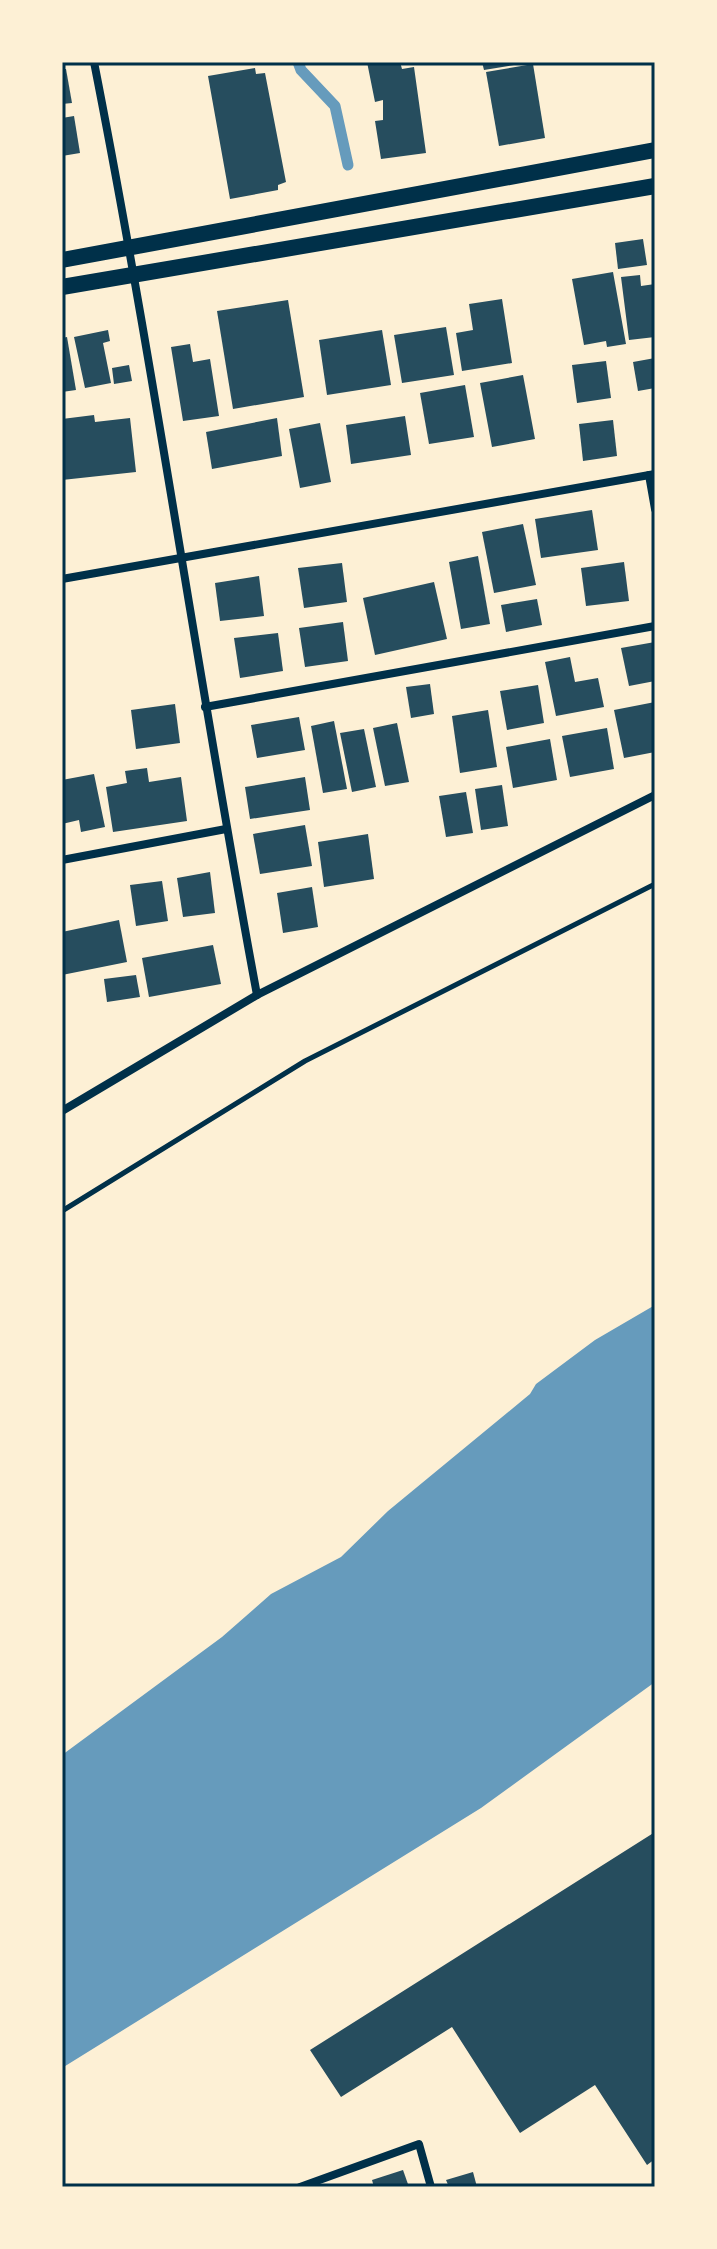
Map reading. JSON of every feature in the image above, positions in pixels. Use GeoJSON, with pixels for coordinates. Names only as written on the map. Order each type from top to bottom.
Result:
{"type":"FeatureCollection","features":[{"type":"Feature","properties":{"kind":"main road"},"geometry":{"type":"LineString","coordinates":[[62,260],[655,150]]}},
{"type":"Feature","properties":{"kind":"main road"},"geometry":{"type":"LineString","coordinates":[[62,287],[655,186]]}},
{"type":"Feature","properties":{"kind":"street"},"geometry":{"type":"LineString","coordinates":[[94,62],[135,275],[205,707],[257,995]]}},
{"type":"Feature","properties":{"kind":"street"},"geometry":{"type":"LineString","coordinates":[[62,579],[652,474],[655,509]]}},
{"type":"Feature","properties":{"kind":"street"},"geometry":{"type":"LineString","coordinates":[[205,707],[655,626]]}},
{"type":"Feature","properties":{"kind":"street"},"geometry":{"type":"LineString","coordinates":[[62,1111],[257,995],[655,795]]}},
{"type":"Feature","properties":{"kind":"street"},"geometry":{"type":"LineString","coordinates":[[62,860],[226,829]]}},
{"type":"Feature","properties":{"kind":"street"},"geometry":{"type":"LineString","coordinates":[[300,2187],[419,2144],[431,2187]]}},
{"type":"Feature","properties":{"kind":"path"},"geometry":{"type":"LineString","coordinates":[[62,1211],[305,1061],[655,884]]}},
{"type":"Feature","properties":{"kind":"water"},"geometry":{"type":"Polygon","coordinates":[[[655,1305],[655,1682],[481,1808],[62,2068],[62,1755],[222,1637],[271,1594],[341,1557],[388,1511],[530,1394],[536,1384],[595,1340],[655,1305]]]}},
{"type":"Feature","properties":{"kind":"building"},"geometry":{"type":"Polygon","coordinates":[[[367,62],[400,62],[402,69],[414,67],[426,153],[381,159],[375,121],[383,120],[383,100],[375,102],[367,62]]]}},
{"type":"Feature","properties":{"kind":"building"},"geometry":{"type":"Polygon","coordinates":[[[482,62],[520,62],[520,64],[484,70],[482,62]]]}},
{"type":"Feature","properties":{"kind":"building"},"geometry":{"type":"Polygon","coordinates":[[[533,64],[545,138],[499,146],[486,72],[533,64]]]}},
{"type":"Feature","properties":{"kind":"building"},"geometry":{"type":"Polygon","coordinates":[[[255,68],[256,74],[265,73],[286,182],[278,185],[278,190],[230,199],[208,76],[255,68]]]}},
{"type":"Feature","properties":{"kind":"building"},"geometry":{"type":"Polygon","coordinates":[[[62,69],[66,69],[72,103],[62,104],[62,69]]]}},
{"type":"Feature","properties":{"kind":"building"},"geometry":{"type":"Polygon","coordinates":[[[74,116],[80,153],[62,156],[62,118],[74,116]]]}},
{"type":"Feature","properties":{"kind":"building"},"geometry":{"type":"Polygon","coordinates":[[[643,239],[647,265],[618,269],[615,243],[643,239]]]}},
{"type":"Feature","properties":{"kind":"building"},"geometry":{"type":"Polygon","coordinates":[[[613,272],[626,344],[607,347],[606,341],[584,345],[572,279],[613,272]]]}},
{"type":"Feature","properties":{"kind":"building"},"geometry":{"type":"Polygon","coordinates":[[[640,275],[641,286],[655,284],[655,337],[629,340],[621,277],[640,275]]]}},
{"type":"Feature","properties":{"kind":"building"},"geometry":{"type":"Polygon","coordinates":[[[502,299],[512,363],[462,371],[456,333],[473,330],[469,304],[502,299]]]}},
{"type":"Feature","properties":{"kind":"building"},"geometry":{"type":"Polygon","coordinates":[[[288,300],[304,397],[233,409],[217,311],[288,300]]]}},
{"type":"Feature","properties":{"kind":"building"},"geometry":{"type":"Polygon","coordinates":[[[446,327],[454,375],[402,383],[394,335],[446,327]]]}},
{"type":"Feature","properties":{"kind":"building"},"geometry":{"type":"Polygon","coordinates":[[[108,330],[110,341],[103,343],[111,383],[85,388],[74,337],[108,330]]]}},
{"type":"Feature","properties":{"kind":"building"},"geometry":{"type":"Polygon","coordinates":[[[382,330],[391,385],[327,395],[319,340],[382,330]]]}},
{"type":"Feature","properties":{"kind":"building"},"geometry":{"type":"Polygon","coordinates":[[[67,337],[76,390],[62,392],[62,338],[67,337]]]}},
{"type":"Feature","properties":{"kind":"building"},"geometry":{"type":"Polygon","coordinates":[[[190,344],[193,362],[210,359],[219,416],[183,421],[171,347],[190,344]]]}},
{"type":"Feature","properties":{"kind":"building"},"geometry":{"type":"Polygon","coordinates":[[[655,358],[655,388],[638,391],[633,362],[655,358]]]}},
{"type":"Feature","properties":{"kind":"building"},"geometry":{"type":"Polygon","coordinates":[[[606,361],[611,398],[577,403],[572,365],[606,361]]]}},
{"type":"Feature","properties":{"kind":"building"},"geometry":{"type":"Polygon","coordinates":[[[129,365],[132,381],[114,384],[112,368],[129,365]]]}},
{"type":"Feature","properties":{"kind":"building"},"geometry":{"type":"Polygon","coordinates":[[[523,375],[535,439],[492,447],[480,383],[523,375]]]}},
{"type":"Feature","properties":{"kind":"building"},"geometry":{"type":"Polygon","coordinates":[[[465,385],[474,437],[429,444],[420,393],[465,385]]]}},
{"type":"Feature","properties":{"kind":"building"},"geometry":{"type":"Polygon","coordinates":[[[94,415],[95,422],[130,418],[136,472],[62,480],[62,419],[94,415]]]}},
{"type":"Feature","properties":{"kind":"building"},"geometry":{"type":"Polygon","coordinates":[[[405,416],[411,455],[351,464],[346,425],[405,416]]]}},
{"type":"Feature","properties":{"kind":"building"},"geometry":{"type":"Polygon","coordinates":[[[277,418],[282,456],[212,469],[206,432],[277,418]]]}},
{"type":"Feature","properties":{"kind":"building"},"geometry":{"type":"Polygon","coordinates":[[[613,420],[617,456],[583,461],[579,424],[613,420]]]}},
{"type":"Feature","properties":{"kind":"building"},"geometry":{"type":"Polygon","coordinates":[[[320,423],[331,482],[300,488],[289,429],[320,423]]]}},
{"type":"Feature","properties":{"kind":"building"},"geometry":{"type":"Polygon","coordinates":[[[592,510],[598,550],[541,558],[535,519],[592,510]]]}},
{"type":"Feature","properties":{"kind":"building"},"geometry":{"type":"Polygon","coordinates":[[[523,524],[536,585],[494,593],[482,532],[523,524]]]}},
{"type":"Feature","properties":{"kind":"building"},"geometry":{"type":"Polygon","coordinates":[[[478,556],[490,624],[461,629],[449,562],[478,556]]]}},
{"type":"Feature","properties":{"kind":"building"},"geometry":{"type":"Polygon","coordinates":[[[624,562],[629,601],[586,606],[581,568],[624,562]]]}},
{"type":"Feature","properties":{"kind":"building"},"geometry":{"type":"Polygon","coordinates":[[[342,563],[347,602],[304,608],[298,568],[342,563]]]}},
{"type":"Feature","properties":{"kind":"building"},"geometry":{"type":"Polygon","coordinates":[[[259,576],[264,616],[220,621],[215,583],[259,576]]]}},
{"type":"Feature","properties":{"kind":"building"},"geometry":{"type":"Polygon","coordinates":[[[434,582],[447,639],[375,655],[363,598],[434,582]]]}},
{"type":"Feature","properties":{"kind":"building"},"geometry":{"type":"Polygon","coordinates":[[[537,599],[542,625],[506,632],[501,605],[537,599]]]}},
{"type":"Feature","properties":{"kind":"building"},"geometry":{"type":"Polygon","coordinates":[[[343,622],[348,661],[305,667],[299,628],[343,622]]]}},
{"type":"Feature","properties":{"kind":"building"},"geometry":{"type":"Polygon","coordinates":[[[278,633],[283,671],[240,678],[234,638],[278,633]]]}},
{"type":"Feature","properties":{"kind":"building"},"geometry":{"type":"Polygon","coordinates":[[[655,642],[655,681],[629,686],[621,648],[655,642]]]}},
{"type":"Feature","properties":{"kind":"building"},"geometry":{"type":"Polygon","coordinates":[[[570,657],[575,682],[598,678],[604,707],[556,716],[545,662],[570,657]]]}},
{"type":"Feature","properties":{"kind":"building"},"geometry":{"type":"Polygon","coordinates":[[[430,684],[434,714],[411,718],[406,687],[430,684]]]}},
{"type":"Feature","properties":{"kind":"building"},"geometry":{"type":"Polygon","coordinates":[[[538,685],[544,723],[507,730],[500,691],[538,685]]]}},
{"type":"Feature","properties":{"kind":"building"},"geometry":{"type":"Polygon","coordinates":[[[655,702],[655,752],[624,758],[614,710],[655,702]]]}},
{"type":"Feature","properties":{"kind":"building"},"geometry":{"type":"Polygon","coordinates":[[[175,704],[180,743],[136,749],[131,710],[175,704]]]}},
{"type":"Feature","properties":{"kind":"building"},"geometry":{"type":"Polygon","coordinates":[[[488,710],[497,767],[460,773],[452,716],[488,710]]]}},
{"type":"Feature","properties":{"kind":"building"},"geometry":{"type":"Polygon","coordinates":[[[299,717],[305,750],[257,758],[251,725],[299,717]]]}},
{"type":"Feature","properties":{"kind":"building"},"geometry":{"type":"Polygon","coordinates":[[[334,721],[347,789],[323,793],[311,726],[334,721]]]}},
{"type":"Feature","properties":{"kind":"building"},"geometry":{"type":"Polygon","coordinates":[[[397,723],[409,782],[385,786],[373,728],[397,723]]]}},
{"type":"Feature","properties":{"kind":"building"},"geometry":{"type":"Polygon","coordinates":[[[607,728],[614,769],[570,777],[562,736],[607,728]]]}},
{"type":"Feature","properties":{"kind":"building"},"geometry":{"type":"Polygon","coordinates":[[[364,729],[376,787],[352,792],[340,733],[364,729]]]}},
{"type":"Feature","properties":{"kind":"building"},"geometry":{"type":"Polygon","coordinates":[[[550,739],[557,780],[513,788],[506,747],[550,739]]]}},
{"type":"Feature","properties":{"kind":"building"},"geometry":{"type":"Polygon","coordinates":[[[147,768],[149,782],[181,777],[187,821],[113,832],[106,787],[127,783],[125,771],[147,768]]]}},
{"type":"Feature","properties":{"kind":"building"},"geometry":{"type":"Polygon","coordinates":[[[94,774],[105,827],[81,832],[79,820],[62,824],[62,780],[94,774]]]}},
{"type":"Feature","properties":{"kind":"building"},"geometry":{"type":"Polygon","coordinates":[[[305,777],[310,810],[250,819],[245,787],[305,777]]]}},
{"type":"Feature","properties":{"kind":"building"},"geometry":{"type":"Polygon","coordinates":[[[502,785],[508,826],[481,830],[475,789],[502,785]]]}},
{"type":"Feature","properties":{"kind":"building"},"geometry":{"type":"Polygon","coordinates":[[[466,792],[473,833],[446,837],[439,796],[466,792]]]}},
{"type":"Feature","properties":{"kind":"building"},"geometry":{"type":"Polygon","coordinates":[[[305,825],[312,866],[260,874],[253,834],[305,825]]]}},
{"type":"Feature","properties":{"kind":"building"},"geometry":{"type":"Polygon","coordinates":[[[368,834],[374,879],[324,887],[318,842],[368,834]]]}},
{"type":"Feature","properties":{"kind":"building"},"geometry":{"type":"Polygon","coordinates":[[[210,872],[215,913],[183,917],[177,878],[210,872]]]}},
{"type":"Feature","properties":{"kind":"building"},"geometry":{"type":"Polygon","coordinates":[[[162,881],[168,921],[136,926],[130,885],[162,881]]]}},
{"type":"Feature","properties":{"kind":"building"},"geometry":{"type":"Polygon","coordinates":[[[312,887],[318,927],[283,933],[277,893],[312,887]]]}},
{"type":"Feature","properties":{"kind":"building"},"geometry":{"type":"Polygon","coordinates":[[[119,920],[127,962],[62,975],[62,932],[119,920]]]}},
{"type":"Feature","properties":{"kind":"building"},"geometry":{"type":"Polygon","coordinates":[[[213,945],[221,984],[149,997],[142,958],[213,945]]]}},
{"type":"Feature","properties":{"kind":"building"},"geometry":{"type":"Polygon","coordinates":[[[136,975],[140,997],[107,1002],[104,979],[136,975]]]}},
{"type":"Feature","properties":{"kind":"building"},"geometry":{"type":"Polygon","coordinates":[[[655,1832],[655,2159],[647,2165],[595,2085],[520,2133],[452,2027],[341,2097],[310,2050],[655,1832]]]}},
{"type":"Feature","properties":{"kind":"building"},"geometry":{"type":"Polygon","coordinates":[[[403,2170],[409,2187],[374,2187],[372,2180],[403,2170]]]}},
{"type":"Feature","properties":{"kind":"building"},"geometry":{"type":"Polygon","coordinates":[[[473,2172],[477,2187],[449,2187],[446,2180],[473,2172]]]}},
{"type":"Feature","properties":{"kind":"waterway"},"geometry":{"type":"LineString","coordinates":[[298,62],[301,70],[335,106],[348,165]]}}]}
